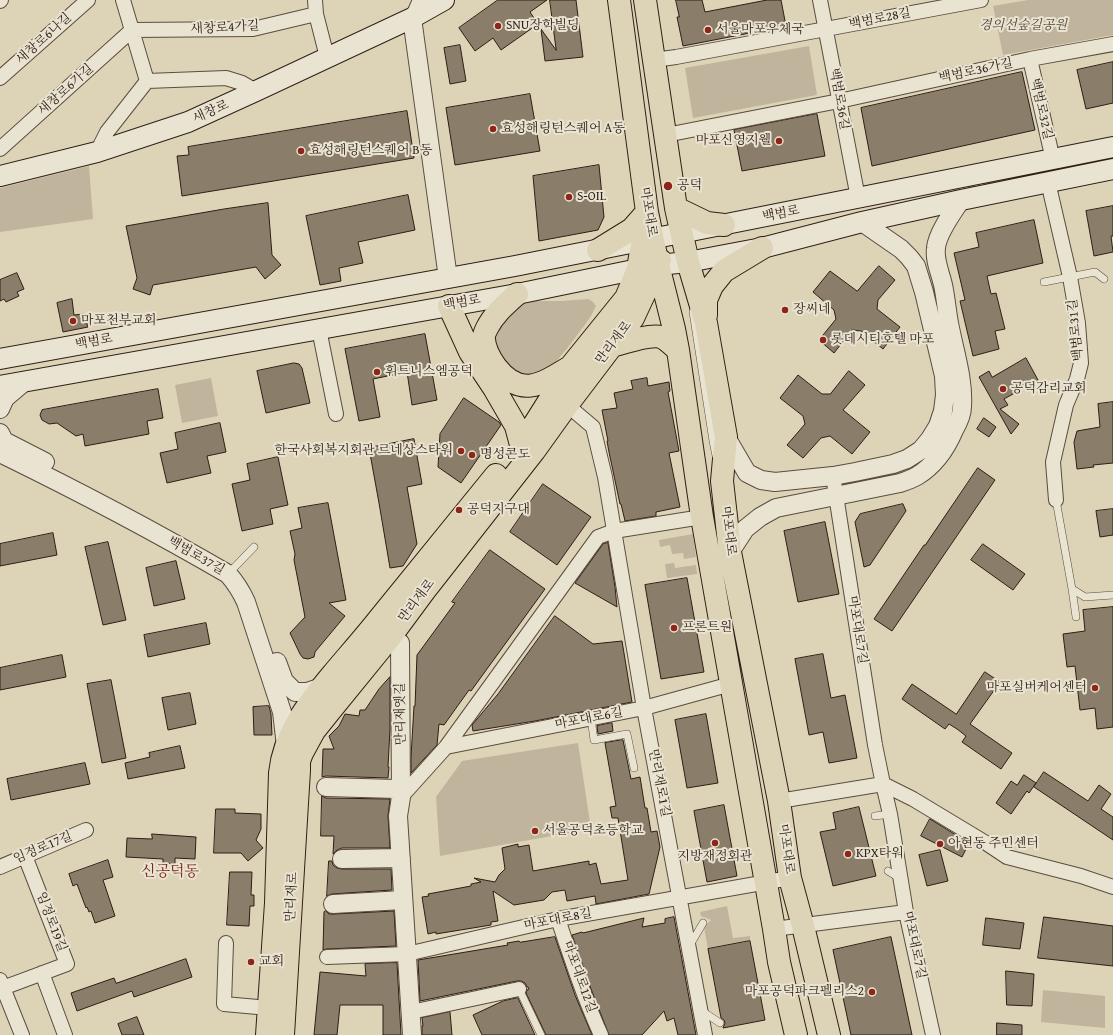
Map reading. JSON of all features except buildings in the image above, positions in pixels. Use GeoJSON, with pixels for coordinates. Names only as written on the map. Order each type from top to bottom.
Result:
{"type":"FeatureCollection","features":[{"type":"Feature","properties":{"kind":"main road","name":"새창로"},"geometry":{"type":"LineString","coordinates":[[0,176],[97,152],[188,122],[412,18],[444,0]]}},
{"type":"Feature","properties":{"kind":"main road","name":"마포대로"},"geometry":{"type":"LineString","coordinates":[[619,0],[647,212],[661,237],[688,262],[706,323],[726,437],[722,481],[730,552],[779,801],[790,878],[792,924],[779,962],[796,1035]]}},
{"type":"Feature","properties":{"kind":"main road","name":"마포대로"},"geometry":{"type":"LineString","coordinates":[[645,0],[676,208],[648,267],[674,329],[702,517],[766,883],[792,924],[829,1035]]}},
{"type":"Feature","properties":{"kind":"main road","name":"백범로"},"geometry":{"type":"LineString","coordinates":[[0,360],[516,266],[1113,147]]}},
{"type":"Feature","properties":{"kind":"main road","name":"백범로"},"geometry":{"type":"LineString","coordinates":[[0,386],[517,294],[648,267],[688,262],[762,248],[862,222],[1113,169]]}},
{"type":"Feature","properties":{"kind":"main road"},"geometry":{"type":"LineString","coordinates":[[676,208],[707,223],[724,225]]}},
{"type":"Feature","properties":{"kind":"main road"},"geometry":{"type":"LineString","coordinates":[[598,250],[632,229],[647,212]]}},
{"type":"Feature","properties":{"kind":"main road"},"geometry":{"type":"LineString","coordinates":[[706,323],[706,300],[712,286],[724,271],[762,248]]}},
{"type":"Feature","properties":{"kind":"main road","name":"만리재로"},"geometry":{"type":"LineString","coordinates":[[283,1035],[289,774],[282,760],[286,746],[297,722],[312,699],[378,621],[521,445],[571,366],[626,298],[648,267]]}},
{"type":"Feature","properties":{"kind":"main road","name":"만리재로"},"geometry":{"type":"LineString","coordinates":[[266,1035],[276,903],[289,774],[299,761],[314,731],[391,636],[425,590],[534,451],[633,318],[648,267]]}},
{"type":"Feature","properties":{"kind":"main road"},"geometry":{"type":"LineString","coordinates":[[517,294],[500,309],[490,322],[484,336],[486,350],[493,364],[503,376],[513,383],[524,386],[534,385],[571,366]]}},
{"type":"Feature","properties":{"kind":"main road"},"geometry":{"type":"LineString","coordinates":[[449,306],[470,352],[494,388],[516,426],[521,445]]}},
{"type":"Feature","properties":{"kind":"main road"},"geometry":{"type":"LineString","coordinates":[[172,328],[162,337],[163,348],[178,354]]}},
{"type":"Feature","properties":{"kind":"main road"},"geometry":{"type":"LineString","coordinates":[[612,346],[654,336],[661,337],[678,350]]}},
{"type":"Feature","properties":{"kind":"street","name":"새창로6나길"},"geometry":{"type":"LineString","coordinates":[[0,78],[88,0]]}},
{"type":"Feature","properties":{"kind":"street"},"geometry":{"type":"LineString","coordinates":[[123,0],[147,81]]}},
{"type":"Feature","properties":{"kind":"street"},"geometry":{"type":"LineString","coordinates":[[412,18],[420,0]]}},
{"type":"Feature","properties":{"kind":"street","name":"백범로36길"},"geometry":{"type":"LineString","coordinates":[[820,0],[858,198]]}},
{"type":"Feature","properties":{"kind":"street","name":"백범로28길"},"geometry":{"type":"LineString","coordinates":[[826,30],[981,0]]}},
{"type":"Feature","properties":{"kind":"street"},"geometry":{"type":"LineString","coordinates":[[315,7],[327,58]]}},
{"type":"Feature","properties":{"kind":"street","name":"새창로4가길"},"geometry":{"type":"LineString","coordinates":[[132,30],[253,29],[315,7]]}},
{"type":"Feature","properties":{"kind":"street","name":"백범로"},"geometry":{"type":"LineString","coordinates":[[412,18],[448,278]]}},
{"type":"Feature","properties":{"kind":"street","name":"새창로6가길"},"geometry":{"type":"LineString","coordinates":[[0,149],[132,30]]}},
{"type":"Feature","properties":{"kind":"street"},"geometry":{"type":"LineString","coordinates":[[654,60],[826,30]]}},
{"type":"Feature","properties":{"kind":"street","name":"백범로36가길"},"geometry":{"type":"LineString","coordinates":[[839,101],[1030,59],[1113,44]]}},
{"type":"Feature","properties":{"kind":"street","name":"백범로32길"},"geometry":{"type":"LineString","coordinates":[[1030,59],[1053,160]]}},
{"type":"Feature","properties":{"kind":"street"},"geometry":{"type":"LineString","coordinates":[[97,152],[107,132],[147,81],[226,78],[242,83],[256,91]]}},
{"type":"Feature","properties":{"kind":"street"},"geometry":{"type":"LineString","coordinates":[[666,135],[839,101]]}},
{"type":"Feature","properties":{"kind":"street","name":"백범로31길"},"geometry":{"type":"LineString","coordinates":[[1048,182],[1070,277],[1078,323],[1081,363],[1077,379],[1066,405],[1053,462],[1056,500]]}},
{"type":"Feature","properties":{"kind":"street"},"geometry":{"type":"LineString","coordinates":[[730,552],[745,530],[760,517],[776,508],[894,484],[916,477],[940,456],[949,443],[962,409],[962,393],[958,366],[948,322],[944,288],[936,258],[936,248],[948,219],[961,200]]}},
{"type":"Feature","properties":{"kind":"street"},"geometry":{"type":"LineString","coordinates":[[726,437],[746,473],[761,480],[775,482],[833,476],[893,464],[912,456],[921,450],[930,439],[938,426],[943,411],[945,395],[944,376],[924,292],[916,266],[901,249],[862,222]]}},
{"type":"Feature","properties":{"kind":"street"},"geometry":{"type":"LineString","coordinates":[[319,329],[336,414]]}},
{"type":"Feature","properties":{"kind":"street"},"geometry":{"type":"LineString","coordinates":[[0,409],[5,398],[24,382]]}},
{"type":"Feature","properties":{"kind":"street","name":"만리재로1길"},"geometry":{"type":"LineString","coordinates":[[567,405],[594,427],[605,477],[644,708],[705,1035]]}},
{"type":"Feature","properties":{"kind":"street","name":"백범로37길"},"geometry":{"type":"LineString","coordinates":[[1,444],[52,479],[165,538],[232,570],[242,573],[249,583],[284,681],[295,692],[307,692],[322,687]]}},
{"type":"Feature","properties":{"kind":"street","name":"마포대로7길"},"geometry":{"type":"LineString","coordinates":[[833,476],[875,745],[882,784],[890,814],[906,912],[933,1035]]}},
{"type":"Feature","properties":{"kind":"street","name":"마포대로"},"geometry":{"type":"LineString","coordinates":[[614,531],[702,517]]}},
{"type":"Feature","properties":{"kind":"street"},"geometry":{"type":"LineString","coordinates":[[326,787],[396,789],[401,797],[446,747],[598,537],[614,531]]}},
{"type":"Feature","properties":{"kind":"street","name":"백범로37길"},"geometry":{"type":"LineString","coordinates":[[232,570],[235,581],[246,602],[282,712],[286,746]]}},
{"type":"Feature","properties":{"kind":"street","name":"만리재옛길"},"geometry":{"type":"LineString","coordinates":[[391,636],[400,643],[401,797],[398,816],[412,1035]]}},
{"type":"Feature","properties":{"kind":"street","name":"마포대로6길"},"geometry":{"type":"LineString","coordinates":[[446,747],[644,708],[731,684]]}},
{"type":"Feature","properties":{"kind":"street"},"geometry":{"type":"LineString","coordinates":[[779,801],[882,784],[919,803],[1008,857],[1081,876],[1113,887]]}},
{"type":"Feature","properties":{"kind":"street","name":"임정로17길"},"geometry":{"type":"LineString","coordinates":[[0,867],[86,830]]}},
{"type":"Feature","properties":{"kind":"street","name":"임정로19길"},"geometry":{"type":"LineString","coordinates":[[1,986],[67,964],[25,856]]}},
{"type":"Feature","properties":{"kind":"street"},"geometry":{"type":"LineString","coordinates":[[342,859],[401,858]]}},
{"type":"Feature","properties":{"kind":"street","name":"마포대로8길"},"geometry":{"type":"LineString","coordinates":[[327,957],[407,954],[558,919],[790,878]]}},
{"type":"Feature","properties":{"kind":"street"},"geometry":{"type":"LineString","coordinates":[[333,904],[403,900]]}},
{"type":"Feature","properties":{"kind":"street"},"geometry":{"type":"LineString","coordinates":[[792,924],[906,912]]}},
{"type":"Feature","properties":{"kind":"street","name":"마포대로12길"},"geometry":{"type":"LineString","coordinates":[[558,919],[601,1035]]}},
{"type":"Feature","properties":{"kind":"street"},"geometry":{"type":"LineString","coordinates":[[226,943],[224,1004],[269,1008]]}},
{"type":"Feature","properties":{"kind":"street"},"geometry":{"type":"LineString","coordinates":[[42,973],[65,1035]]}},
{"type":"Feature","properties":{"kind":"street"},"geometry":{"type":"LineString","coordinates":[[1,986],[22,1035]]}},
{"type":"Feature","properties":{"kind":"street"},"geometry":{"type":"LineString","coordinates":[[411,1012],[519,989]]}},
{"type":"Feature","properties":{"kind":"lane"},"geometry":{"type":"LineString","coordinates":[[688,262],[694,325],[713,441],[722,481]]}},
{"type":"Feature","properties":{"kind":"lane"},"geometry":{"type":"LineString","coordinates":[[1044,282],[1095,272],[1104,279]]}},
{"type":"Feature","properties":{"kind":"lane"},"geometry":{"type":"LineString","coordinates":[[1056,500],[1076,617]]}},
{"type":"Feature","properties":{"kind":"lane"},"geometry":{"type":"LineString","coordinates":[[232,570],[254,547]]}},
{"type":"Feature","properties":{"kind":"lane"},"geometry":{"type":"LineString","coordinates":[[1072,589],[1085,597],[1113,595]]}},
{"type":"Feature","properties":{"kind":"lane"},"geometry":{"type":"LineString","coordinates":[[591,718],[594,740],[627,734],[634,768]]}},
{"type":"Feature","properties":{"kind":"lane"},"geometry":{"type":"LineString","coordinates":[[874,816],[890,814]]}},
{"type":"Feature","properties":{"kind":"lane"},"geometry":{"type":"LineString","coordinates":[[888,871],[901,880]]}},
{"type":"Feature","properties":{"kind":"lane"},"geometry":{"type":"LineString","coordinates":[[689,947],[703,923]]}},
{"type":"Feature","properties":{"kind":"lane"},"geometry":{"type":"LineString","coordinates":[[519,989],[541,1035]]}},
{"type":"Feature","properties":{"kind":"lane"},"geometry":{"type":"LineString","coordinates":[[815,1009],[823,1035]]}},
{"type":"Feature","properties":{"kind":"lane"},"geometry":{"type":"LineString","coordinates":[[700,1010],[720,1023]]}},
{"type":"Feature","properties":{"kind":"green space","name":"경의선숲길공원"},"geometry":{"type":"Polygon","coordinates":[[[1028,0],[1113,0],[1113,35],[1003,55],[993,6],[1028,0]]]}},
{"type":"Feature","properties":{"kind":"green space"},"geometry":{"type":"Polygon","coordinates":[[[809,46],[817,95],[693,118],[685,68],[809,46]]]}},
{"type":"Feature","properties":{"kind":"green space"},"geometry":{"type":"Polygon","coordinates":[[[89,166],[93,219],[0,232],[0,188],[89,166]]]}},
{"type":"Feature","properties":{"kind":"green space"},"geometry":{"type":"Polygon","coordinates":[[[588,299],[596,306],[592,315],[567,349],[539,378],[505,373],[492,334],[513,309],[531,301],[588,299]]]}},
{"type":"Feature","properties":{"kind":"green space"},"geometry":{"type":"Polygon","coordinates":[[[211,378],[218,416],[182,423],[175,385],[211,378]]]}},
{"type":"Feature","properties":{"kind":"green space"},"geometry":{"type":"Polygon","coordinates":[[[693,534],[696,557],[684,559],[683,553],[672,554],[670,545],[660,547],[659,540],[693,534]]]}},
{"type":"Feature","properties":{"kind":"green space"},"geometry":{"type":"Polygon","coordinates":[[[674,563],[675,568],[696,565],[697,574],[667,578],[665,564],[674,563]]]}},
{"type":"Feature","properties":{"kind":"green space"},"geometry":{"type":"Polygon","coordinates":[[[578,743],[591,829],[440,856],[436,797],[462,761],[578,743]]]}},
{"type":"Feature","properties":{"kind":"green space"},"geometry":{"type":"Polygon","coordinates":[[[727,906],[733,938],[750,936],[750,941],[708,949],[704,927],[711,920],[701,916],[700,912],[727,906]]]}},
{"type":"Feature","properties":{"kind":"green space"},"geometry":{"type":"Polygon","coordinates":[[[1043,990],[1105,996],[1105,1028],[1041,1022],[1043,990]]]}},
{"type":"Feature","properties":{"kind":"place","name":"SNU장학빌딩"},"geometry":{"type":"Point","coordinates":[498,26]}},
{"type":"Feature","properties":{"kind":"place","name":"서울마포우체국"},"geometry":{"type":"Point","coordinates":[708,30]}},
{"type":"Feature","properties":{"kind":"place","name":"효성해링턴스퀘어 A동"},"geometry":{"type":"Point","coordinates":[493,129]}},
{"type":"Feature","properties":{"kind":"place","name":"마포신영지웰"},"geometry":{"type":"Point","coordinates":[779,141]}},
{"type":"Feature","properties":{"kind":"place","name":"효성해링턴스퀘어 B동"},"geometry":{"type":"Point","coordinates":[301,151]}},
{"type":"Feature","properties":{"kind":"place","name":"공덕"},"geometry":{"type":"Point","coordinates":[668,186]}},
{"type":"Feature","properties":{"kind":"place","name":"S-OIL"},"geometry":{"type":"Point","coordinates":[569,197]}},
{"type":"Feature","properties":{"kind":"place","name":"장씨네"},"geometry":{"type":"Point","coordinates":[785,310]}},
{"type":"Feature","properties":{"kind":"place","name":"마포천부교회"},"geometry":{"type":"Point","coordinates":[73,321]}},
{"type":"Feature","properties":{"kind":"place","name":"롯데시티호텔 마포"},"geometry":{"type":"Point","coordinates":[823,340]}},
{"type":"Feature","properties":{"kind":"place","name":"휘트니스엠공덕"},"geometry":{"type":"Point","coordinates":[377,372]}},
{"type":"Feature","properties":{"kind":"place","name":"공덕감리교회"},"geometry":{"type":"Point","coordinates":[1003,389]}},
{"type":"Feature","properties":{"kind":"place","name":"한국사회복지회관 르네상스타워"},"geometry":{"type":"Point","coordinates":[461,451]}},
{"type":"Feature","properties":{"kind":"place","name":"명성콘도"},"geometry":{"type":"Point","coordinates":[472,455]}},
{"type":"Feature","properties":{"kind":"place","name":"공덕지구대"},"geometry":{"type":"Point","coordinates":[459,510]}},
{"type":"Feature","properties":{"kind":"place","name":"프론트원"},"geometry":{"type":"Point","coordinates":[674,628]}},
{"type":"Feature","properties":{"kind":"place","name":"마포실버케어센터"},"geometry":{"type":"Point","coordinates":[1095,688]}},
{"type":"Feature","properties":{"kind":"place","name":"서울공덕초등학교"},"geometry":{"type":"Point","coordinates":[535,831]}},
{"type":"Feature","properties":{"kind":"place","name":"지방재정회관"},"geometry":{"type":"Point","coordinates":[715,843]}},
{"type":"Feature","properties":{"kind":"place","name":"아현동 주민센터"},"geometry":{"type":"Point","coordinates":[940,844]}},
{"type":"Feature","properties":{"kind":"place","name":"KPX타워"},"geometry":{"type":"Point","coordinates":[848,854]}},
{"type":"Feature","properties":{"kind":"place","name":"교회"},"geometry":{"type":"Point","coordinates":[251,962]}},
{"type":"Feature","properties":{"kind":"place","name":"마포공덕파크펠리스2"},"geometry":{"type":"Point","coordinates":[872,992]}},
{"type":"Feature","properties":{"kind":"district","name":"신공덕동"},"geometry":{"type":"Point","coordinates":[170,872]}}]}
